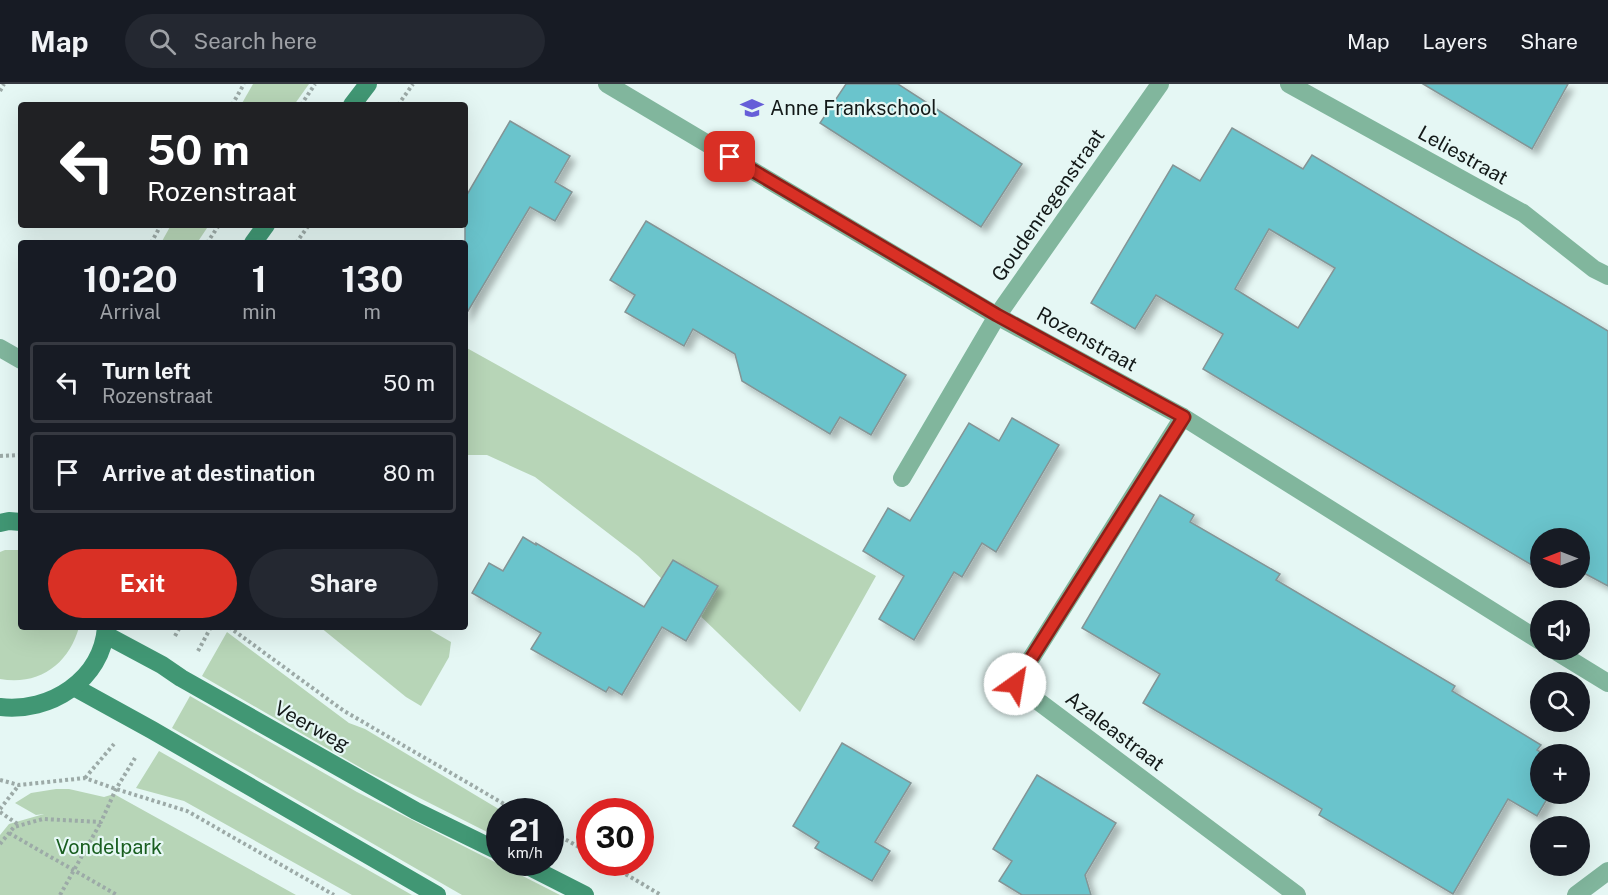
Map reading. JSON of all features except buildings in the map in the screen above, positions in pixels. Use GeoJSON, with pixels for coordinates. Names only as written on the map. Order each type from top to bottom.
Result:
{"type":"FeatureCollection","features":[{"type":"Feature","properties":{"kind":"street"},"geometry":{"type":"LineString","coordinates":[[354,102],[368,84]]}},
{"type":"Feature","properties":{"kind":"street","name":"Rozenstraat"},"geometry":{"type":"LineString","coordinates":[[607,84],[997,315],[1184,417],[1530,635]]}},
{"type":"Feature","properties":{"kind":"street","name":"Goudenregenstraat"},"geometry":{"type":"LineString","coordinates":[[902,478],[997,315],[1160,84]]}},
{"type":"Feature","properties":{"kind":"street","name":"Leliestraat"},"geometry":{"type":"LineString","coordinates":[[1289,84],[1523,213],[1594,269],[1608,276]]}},
{"type":"Feature","properties":{"kind":"street"},"geometry":{"type":"LineString","coordinates":[[0,348],[18,358]]}},
{"type":"Feature","properties":{"kind":"street","name":"Azaleastraat"},"geometry":{"type":"LineString","coordinates":[[1184,417],[1015,684],[1297,895]]}},
{"type":"Feature","properties":{"kind":"street"},"geometry":{"type":"LineString","coordinates":[[0,523],[18,522]]}},
{"type":"Feature","properties":{"kind":"street"},"geometry":{"type":"LineString","coordinates":[[0,706],[13,708],[35,706],[56,699],[74,687],[99,655],[106,631]]}},
{"type":"Feature","properties":{"kind":"street","name":"Veerweg"},"geometry":{"type":"LineString","coordinates":[[106,631],[181,678],[416,811],[486,845]]}},
{"type":"Feature","properties":{"kind":"street"},"geometry":{"type":"LineString","coordinates":[[1570,660],[1608,683]]}},
{"type":"Feature","properties":{"kind":"street"},"geometry":{"type":"LineString","coordinates":[[74,687],[437,895]]}},
{"type":"Feature","properties":{"kind":"street"},"geometry":{"type":"LineString","coordinates":[[1576,895],[1608,872]]}},
{"type":"Feature","properties":{"kind":"street"},"geometry":{"type":"LineString","coordinates":[[548,876],[585,895]]}},
{"type":"Feature","properties":{"kind":"path"},"geometry":{"type":"LineString","coordinates":[[0,91],[4,84]]}},
{"type":"Feature","properties":{"kind":"path"},"geometry":{"type":"LineString","coordinates":[[234,102],[244,84]]}},
{"type":"Feature","properties":{"kind":"path"},"geometry":{"type":"LineString","coordinates":[[303,102],[315,84]]}},
{"type":"Feature","properties":{"kind":"path"},"geometry":{"type":"LineString","coordinates":[[400,102],[413,84]]}},
{"type":"Feature","properties":{"kind":"path"},"geometry":{"type":"LineString","coordinates":[[0,456],[18,456]]}},
{"type":"Feature","properties":{"kind":"path"},"geometry":{"type":"LineString","coordinates":[[181,678],[209,630]]}},
{"type":"Feature","properties":{"kind":"path","name":"Veerweg"},"geometry":{"type":"LineString","coordinates":[[233,630],[344,711],[494,798]]}},
{"type":"Feature","properties":{"kind":"path"},"geometry":{"type":"LineString","coordinates":[[60,895],[101,822],[116,789],[152,730]]}},
{"type":"Feature","properties":{"kind":"path"},"geometry":{"type":"LineString","coordinates":[[0,780],[19,785],[85,778],[187,811],[334,895]]}},
{"type":"Feature","properties":{"kind":"path"},"geometry":{"type":"LineString","coordinates":[[19,785],[0,810],[20,825]]}},
{"type":"Feature","properties":{"kind":"path"},"geometry":{"type":"LineString","coordinates":[[0,844],[14,827],[43,819],[101,822]]}},
{"type":"Feature","properties":{"kind":"path"},"geometry":{"type":"LineString","coordinates":[[9,833],[117,895]]}},
{"type":"Feature","properties":{"kind":"path"},"geometry":{"type":"LineString","coordinates":[[629,876],[662,895]]}},
{"type":"Feature","properties":{"kind":"green space"},"geometry":{"type":"Polygon","coordinates":[[[253,84],[309,84],[296,102],[243,102],[253,84]]]}},
{"type":"Feature","properties":{"kind":"green space"},"geometry":{"type":"Polygon","coordinates":[[[169,228],[207,228],[199,240],[163,240],[169,228]]]}},
{"type":"Feature","properties":{"kind":"green space"},"geometry":{"type":"Polygon","coordinates":[[[468,349],[876,576],[800,712],[638,556],[535,477],[487,455],[468,455],[468,349]]]}},
{"type":"Feature","properties":{"kind":"green space"},"geometry":{"type":"Polygon","coordinates":[[[18,550],[18,630],[78,630],[68,652],[60,662],[50,670],[27,679],[0,679],[0,552],[18,550]]]}},
{"type":"Feature","properties":{"kind":"green space"},"geometry":{"type":"Polygon","coordinates":[[[324,630],[430,630],[451,642],[449,657],[421,706],[406,697],[324,630]]]}},
{"type":"Feature","properties":{"kind":"green space"},"geometry":{"type":"Polygon","coordinates":[[[227,632],[349,723],[365,729],[486,801],[486,831],[368,772],[202,676],[227,632]]]}},
{"type":"Feature","properties":{"kind":"green space"},"geometry":{"type":"Polygon","coordinates":[[[190,696],[357,792],[486,857],[486,876],[523,876],[560,895],[462,895],[172,728],[190,696]]]}},
{"type":"Feature","properties":{"kind":"green space"},"geometry":{"type":"Polygon","coordinates":[[[159,751],[412,895],[352,895],[184,801],[136,788],[159,751]]]}},
{"type":"Feature","properties":{"kind":"green space","name":"Vondelpark"},"geometry":{"type":"Polygon","coordinates":[[[69,789],[104,797],[114,794],[296,895],[0,895],[0,835],[9,824],[44,814],[36,815],[15,803],[31,793],[69,789]]]}},
{"type":"Feature","properties":{"kind":"place","name":"Anne Frankschool"},"geometry":{"type":"Point","coordinates":[752,108]}},
{"type":"Feature","properties":{"kind":"route"},"geometry":{"type":"LineString","coordinates":[[730,157],[997,315],[1184,417],[1015,684]]}}]}
